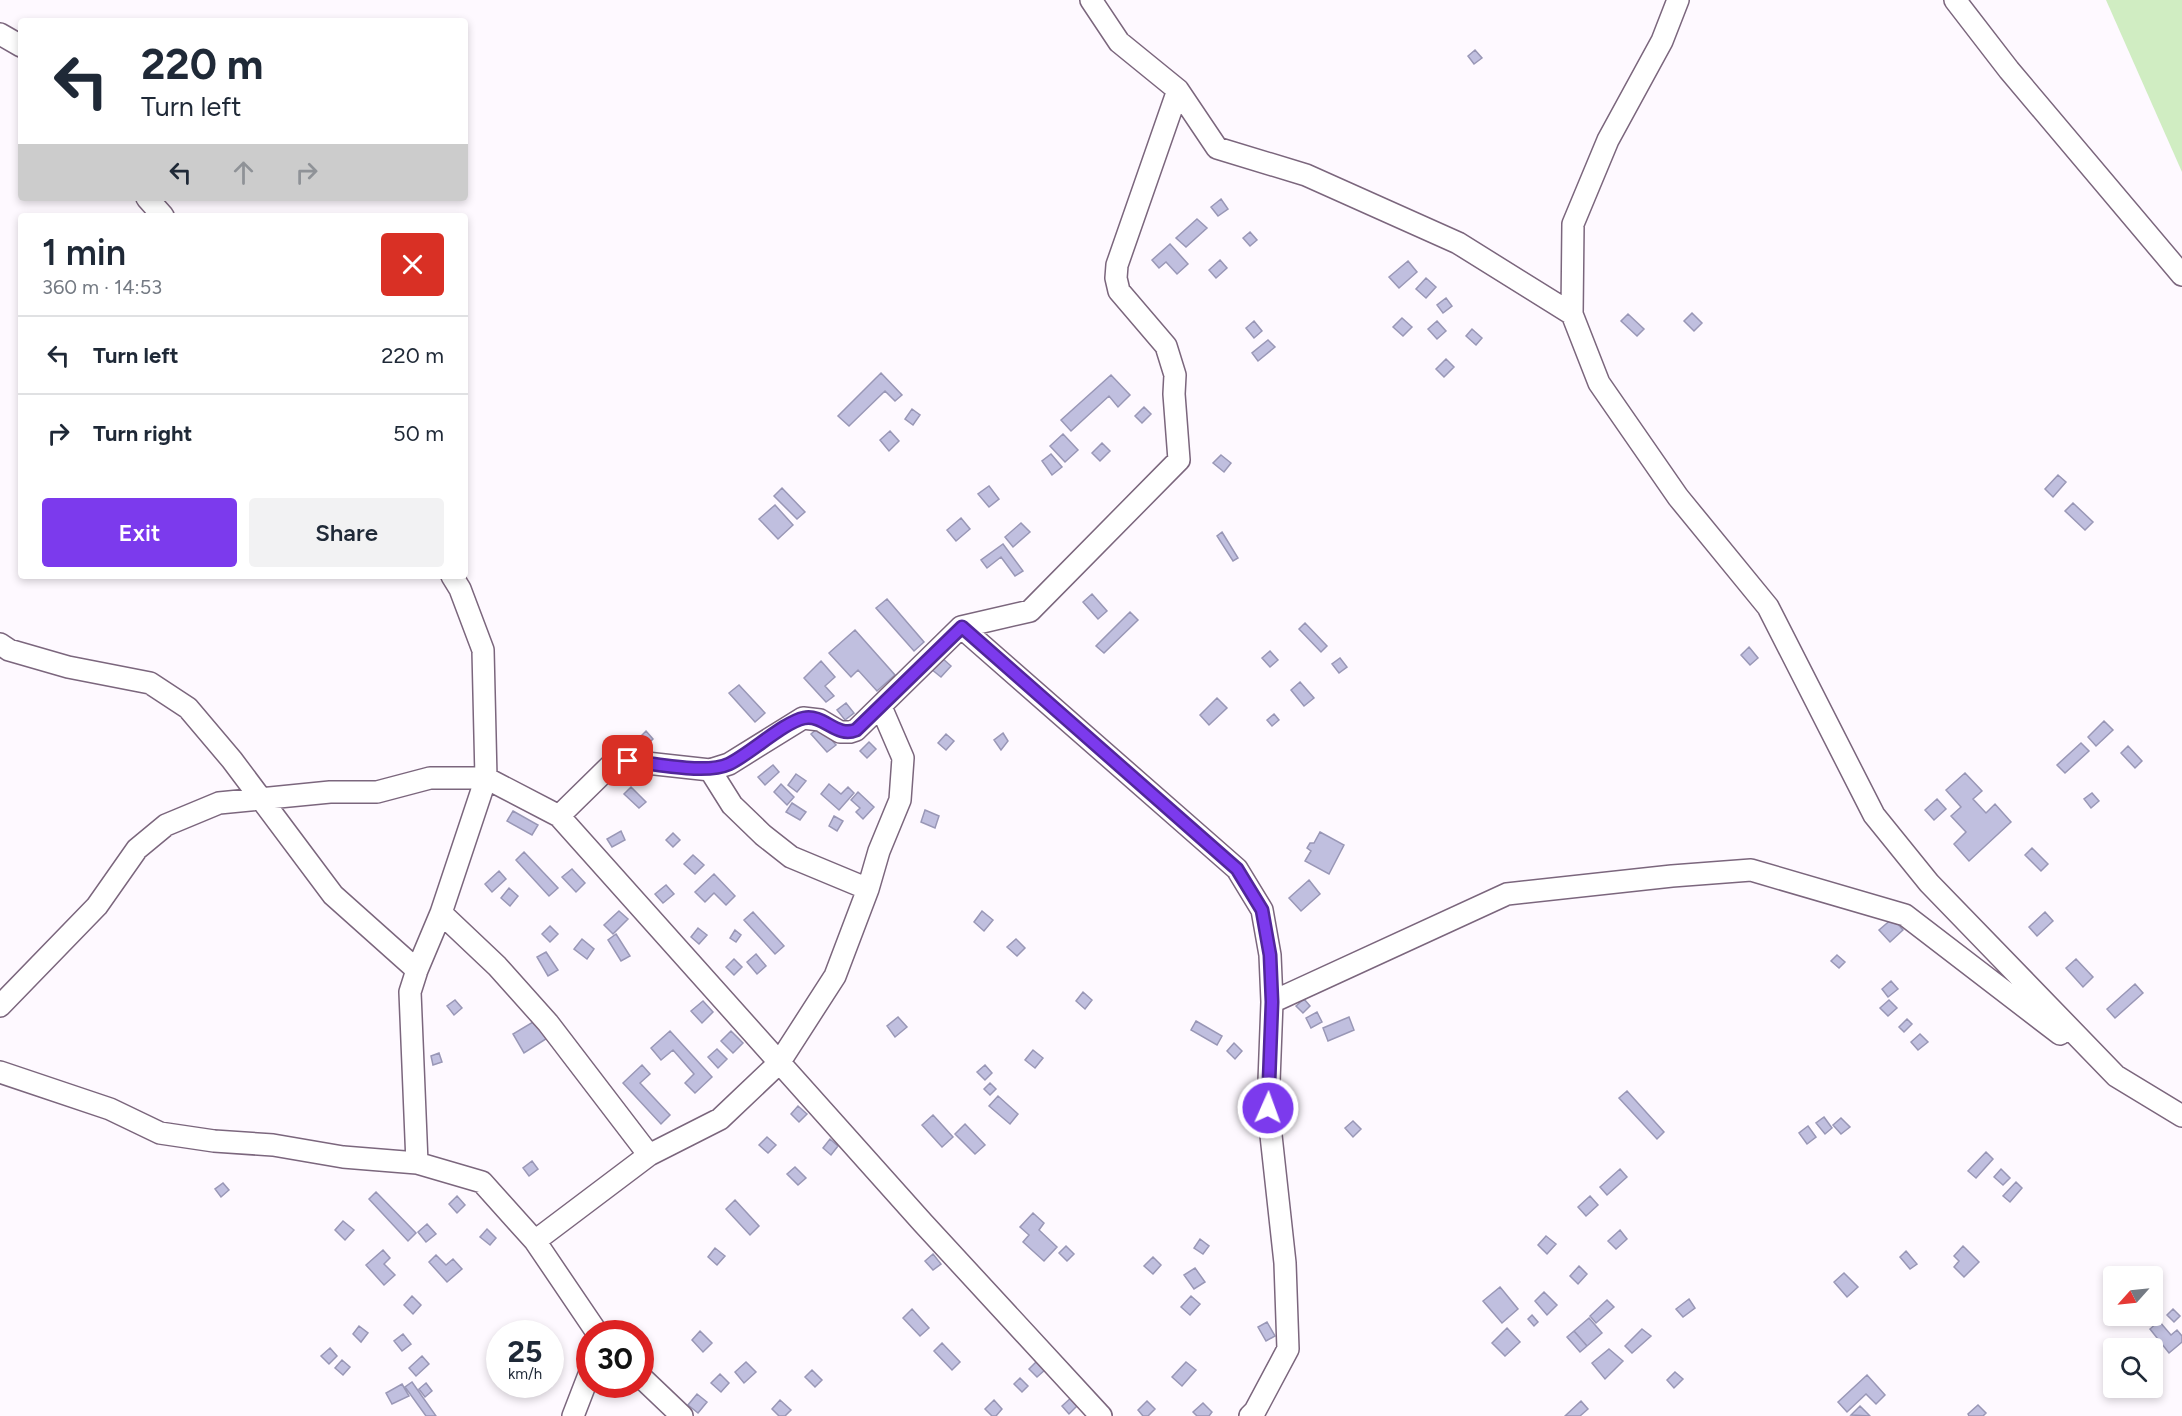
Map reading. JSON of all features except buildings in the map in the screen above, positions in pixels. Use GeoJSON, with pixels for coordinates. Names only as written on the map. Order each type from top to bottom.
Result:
{"type":"FeatureCollection","features":[{"type":"Feature","properties":{"kind":"street"},"geometry":{"type":"LineString","coordinates":[[1091,0],[1119,42],[1178,90],[1217,148],[1306,175],[1458,243],[1572,314]]}},
{"type":"Feature","properties":{"kind":"street"},"geometry":{"type":"LineString","coordinates":[[1678,0],[1662,41],[1608,140],[1573,224],[1572,314],[1599,383],[1678,497],[1768,607],[1874,815],[1929,883],[2116,1076]]}},
{"type":"Feature","properties":{"kind":"street"},"geometry":{"type":"LineString","coordinates":[[1955,0],[2008,70],[2182,275]]}},
{"type":"Feature","properties":{"kind":"street"},"geometry":{"type":"LineString","coordinates":[[0,34],[18,44]]}},
{"type":"Feature","properties":{"kind":"street"},"geometry":{"type":"LineString","coordinates":[[559,816],[610,766],[628,761],[710,770],[729,764],[803,718],[812,718],[840,732],[850,732],[862,726],[962,627],[1030,611],[1179,460],[1174,394],[1175,375],[1166,346],[1119,291],[1116,278],[1117,265],[1178,90]]}},
{"type":"Feature","properties":{"kind":"street"},"geometry":{"type":"LineString","coordinates":[[150,201],[160,213]]}},
{"type":"Feature","properties":{"kind":"street"},"geometry":{"type":"LineString","coordinates":[[417,1163],[410,992],[441,912],[486,778],[483,650],[460,589],[454,579]]}},
{"type":"Feature","properties":{"kind":"street"},"geometry":{"type":"LineString","coordinates":[[962,627],[1237,869],[1262,910],[1270,955],[1272,1002],[1268,1108],[1285,1263],[1288,1349],[1256,1411],[1251,1416]]}},
{"type":"Feature","properties":{"kind":"street"},"geometry":{"type":"LineString","coordinates":[[0,644],[9,650],[68,667],[150,683],[188,708],[232,760],[333,895],[417,970]]}},
{"type":"Feature","properties":{"kind":"street"},"geometry":{"type":"LineString","coordinates":[[535,1241],[649,1155],[720,1119],[779,1063],[835,976],[868,889],[879,851],[900,800],[903,758],[880,706]]}},
{"type":"Feature","properties":{"kind":"street"},"geometry":{"type":"LineString","coordinates":[[710,770],[732,805],[791,857],[868,889]]}},
{"type":"Feature","properties":{"kind":"street"},"geometry":{"type":"LineString","coordinates":[[0,1006],[97,906],[136,849],[165,825],[219,803],[330,792],[377,792],[430,778],[486,778],[559,816],[923,1223],[1101,1416]]}},
{"type":"Feature","properties":{"kind":"street"},"geometry":{"type":"LineString","coordinates":[[1272,1002],[1507,894],[1751,870],[1905,915],[2116,1076],[2182,1116]]}},
{"type":"Feature","properties":{"kind":"street"},"geometry":{"type":"LineString","coordinates":[[441,912],[496,966],[548,1023],[649,1155]]}},
{"type":"Feature","properties":{"kind":"street"},"geometry":{"type":"LineString","coordinates":[[0,1072],[110,1109],[160,1133],[214,1141],[273,1145],[343,1157],[417,1163],[482,1182],[535,1241],[589,1320]]}},
{"type":"Feature","properties":{"kind":"street"},"geometry":{"type":"LineString","coordinates":[[654,1389],[682,1416]]}},
{"type":"Feature","properties":{"kind":"street"},"geometry":{"type":"LineString","coordinates":[[573,1416],[580,1398]]}},
{"type":"Feature","properties":{"kind":"green space"},"geometry":{"type":"Polygon","coordinates":[[[2106,0],[2182,0],[2182,172],[2106,0]]]}},
{"type":"Feature","properties":{"kind":"route"},"geometry":{"type":"LineString","coordinates":[[628,761],[710,770],[729,764],[803,718],[820,720],[840,732],[856,730],[962,627],[1237,869],[1262,910],[1270,955],[1272,1002],[1268,1108]]}}]}
